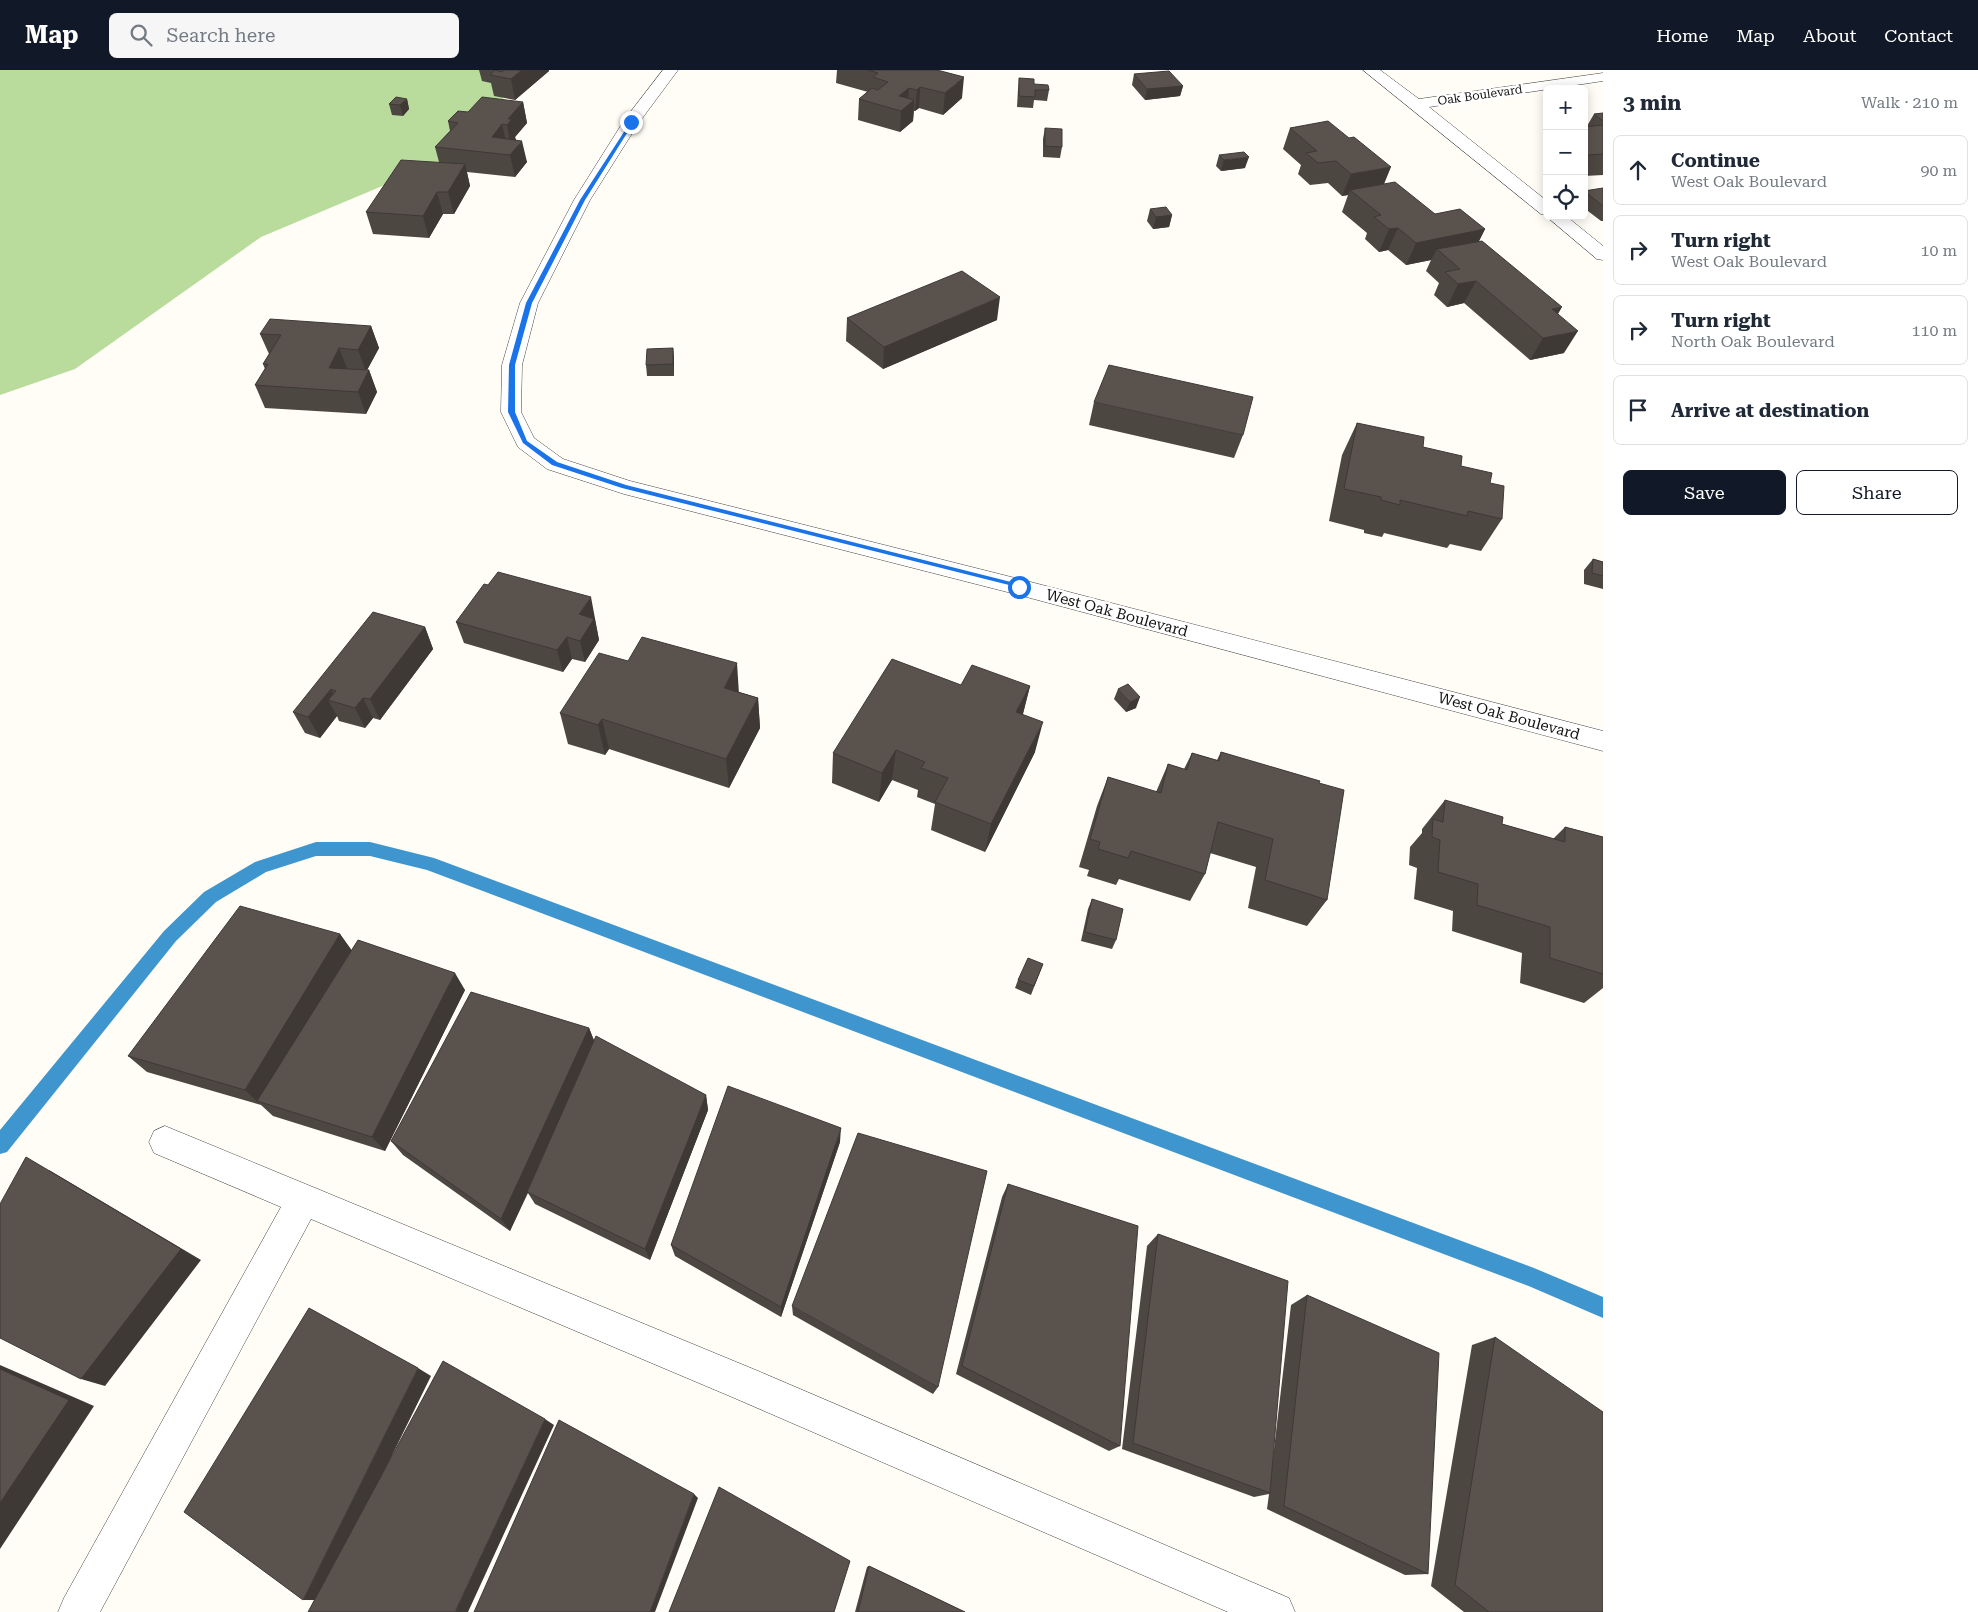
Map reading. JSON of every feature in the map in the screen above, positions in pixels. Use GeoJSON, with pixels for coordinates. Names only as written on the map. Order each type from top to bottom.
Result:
{"type":"FeatureCollection","features":[{"type":"Feature","properties":{"kind":"street","name":"West Oak Boulevard"},"geometry":{"type":"LineString","coordinates":[[671,70],[631,122],[582,200],[529,303],[512,365],[512,412],[525,442],[555,464],[624,487],[1019,587],[1603,740]]}},
{"type":"Feature","properties":{"kind":"street"},"geometry":{"type":"LineString","coordinates":[[1370,70],[1416,104],[1543,207]]}},
{"type":"Feature","properties":{"kind":"street","name":"Oak Boulevard"},"geometry":{"type":"LineString","coordinates":[[1416,104],[1603,77]]}},
{"type":"Feature","properties":{"kind":"street"},"geometry":{"type":"LineString","coordinates":[[1560,220],[1603,255]]}},
{"type":"Feature","properties":{"kind":"street"},"geometry":{"type":"LineString","coordinates":[[165,1142],[763,1392],[1275,1612]]}},
{"type":"Feature","properties":{"kind":"street"},"geometry":{"type":"LineString","coordinates":[[78,1612],[303,1200]]}},
{"type":"Feature","properties":{"kind":"green space"},"geometry":{"type":"Polygon","coordinates":[[[0,70],[527,70],[456,155],[261,237],[75,369],[0,395],[0,70]]]}},
{"type":"Feature","properties":{"kind":"building"},"geometry":{"type":"Polygon","coordinates":[[[495,70],[502,72],[504,70],[522,70],[511,79],[490,75],[495,70]]]}},
{"type":"Feature","properties":{"kind":"building"},"geometry":{"type":"Polygon","coordinates":[[[868,70],[937,70],[964,77],[945,93],[920,87],[917,90],[909,88],[899,96],[914,100],[901,111],[859,99],[872,88],[878,90],[888,82],[873,77],[878,73],[868,70]]]}},
{"type":"Feature","properties":{"kind":"building"},"geometry":{"type":"Polygon","coordinates":[[[1169,71],[1183,86],[1147,89],[1134,74],[1169,71]]]}},
{"type":"Feature","properties":{"kind":"building"},"geometry":{"type":"Polygon","coordinates":[[[1019,78],[1034,79],[1034,84],[1048,85],[1049,90],[1035,90],[1035,97],[1019,96],[1019,78]]]}},
{"type":"Feature","properties":{"kind":"building"},"geometry":{"type":"Polygon","coordinates":[[[396,97],[407,99],[400,105],[389,104],[396,97]]]}},
{"type":"Feature","properties":{"kind":"building"},"geometry":{"type":"Polygon","coordinates":[[[482,97],[523,102],[508,119],[512,119],[507,125],[502,124],[492,137],[522,141],[510,155],[435,147],[458,123],[448,121],[458,111],[468,112],[482,97]]]}},
{"type":"Feature","properties":{"kind":"building"},"geometry":{"type":"Polygon","coordinates":[[[1603,113],[1603,121],[1594,114],[1603,113]]]}},
{"type":"Feature","properties":{"kind":"building"},"geometry":{"type":"Polygon","coordinates":[[[1328,121],[1349,138],[1354,137],[1391,167],[1351,174],[1336,161],[1318,163],[1306,153],[1317,151],[1290,128],[1328,121]]]}},
{"type":"Feature","properties":{"kind":"building"},"geometry":{"type":"Polygon","coordinates":[[[1603,125],[1603,154],[1588,155],[1588,127],[1603,125]]]}},
{"type":"Feature","properties":{"kind":"building"},"geometry":{"type":"Polygon","coordinates":[[[1045,128],[1062,129],[1062,147],[1045,146],[1045,128]]]}},
{"type":"Feature","properties":{"kind":"building"},"geometry":{"type":"Polygon","coordinates":[[[1244,152],[1249,157],[1224,160],[1219,155],[1244,152]]]}},
{"type":"Feature","properties":{"kind":"building"},"geometry":{"type":"Polygon","coordinates":[[[401,160],[465,164],[448,192],[437,192],[423,216],[366,212],[401,160]]]}},
{"type":"Feature","properties":{"kind":"building"},"geometry":{"type":"Polygon","coordinates":[[[1395,182],[1435,214],[1460,209],[1485,229],[1416,243],[1398,228],[1389,229],[1374,217],[1381,215],[1350,190],[1395,182]]]}},
{"type":"Feature","properties":{"kind":"building"},"geometry":{"type":"Polygon","coordinates":[[[1603,188],[1603,206],[1588,194],[1588,190],[1603,188]]]}},
{"type":"Feature","properties":{"kind":"building"},"geometry":{"type":"Polygon","coordinates":[[[1166,207],[1172,215],[1156,217],[1150,209],[1166,207]]]}},
{"type":"Feature","properties":{"kind":"building"},"geometry":{"type":"Polygon","coordinates":[[[1482,241],[1562,307],[1552,309],[1578,331],[1543,338],[1476,281],[1458,284],[1445,272],[1460,269],[1437,249],[1482,241]]]}},
{"type":"Feature","properties":{"kind":"building"},"geometry":{"type":"Polygon","coordinates":[[[962,271],[1000,297],[884,347],[847,318],[962,271]]]}},
{"type":"Feature","properties":{"kind":"building"},"geometry":{"type":"Polygon","coordinates":[[[270,319],[371,326],[358,350],[339,348],[329,368],[369,370],[358,392],[255,385],[268,364],[263,364],[281,335],[260,334],[270,319]]]}},
{"type":"Feature","properties":{"kind":"building"},"geometry":{"type":"Polygon","coordinates":[[[673,348],[673,364],[646,365],[647,349],[673,348]]]}},
{"type":"Feature","properties":{"kind":"building"},"geometry":{"type":"Polygon","coordinates":[[[1109,365],[1253,397],[1243,435],[1094,402],[1109,365]]]}},
{"type":"Feature","properties":{"kind":"building"},"geometry":{"type":"Polygon","coordinates":[[[1357,423],[1424,437],[1423,447],[1462,456],[1461,466],[1492,473],[1490,483],[1504,486],[1502,519],[1468,511],[1467,516],[1400,500],[1400,505],[1381,500],[1381,497],[1344,489],[1357,423]]]}},
{"type":"Feature","properties":{"kind":"building"},"geometry":{"type":"Polygon","coordinates":[[[1593,559],[1603,562],[1603,576],[1592,573],[1593,559]]]}},
{"type":"Feature","properties":{"kind":"building"},"geometry":{"type":"Polygon","coordinates":[[[498,572],[591,597],[579,614],[594,619],[580,641],[567,637],[557,650],[456,622],[484,584],[488,585],[498,572]]]}},
{"type":"Feature","properties":{"kind":"building"},"geometry":{"type":"Polygon","coordinates":[[[373,612],[425,627],[370,699],[363,698],[355,708],[328,700],[336,691],[331,689],[308,717],[293,712],[373,612]]]}},
{"type":"Feature","properties":{"kind":"building"},"geometry":{"type":"Polygon","coordinates":[[[642,637],[737,663],[724,688],[758,698],[726,759],[602,719],[598,725],[560,713],[599,653],[628,661],[642,637]]]}},
{"type":"Feature","properties":{"kind":"building"},"geometry":{"type":"Polygon","coordinates":[[[892,659],[961,685],[972,665],[1030,686],[1016,712],[1043,722],[991,824],[935,802],[948,778],[921,768],[925,762],[896,750],[882,773],[833,753],[892,659]]]}},
{"type":"Feature","properties":{"kind":"building"},"geometry":{"type":"Polygon","coordinates":[[[1128,684],[1140,697],[1130,702],[1118,689],[1128,684]]]}},
{"type":"Feature","properties":{"kind":"building"},"geometry":{"type":"Polygon","coordinates":[[[1221,752],[1320,781],[1319,783],[1344,790],[1327,900],[1265,880],[1273,839],[1218,822],[1205,874],[1131,851],[1128,858],[1098,849],[1100,842],[1090,839],[1108,777],[1161,793],[1168,764],[1187,770],[1192,753],[1219,761],[1221,752]]]}},
{"type":"Feature","properties":{"kind":"building"},"geometry":{"type":"Polygon","coordinates":[[[1445,800],[1503,817],[1502,824],[1565,842],[1565,827],[1603,837],[1603,974],[1550,958],[1550,927],[1477,905],[1478,884],[1438,872],[1440,840],[1432,837],[1433,819],[1443,822],[1445,800]]]}},
{"type":"Feature","properties":{"kind":"building"},"geometry":{"type":"Polygon","coordinates":[[[1092,899],[1123,909],[1116,940],[1085,932],[1092,899]]]}},
{"type":"Feature","properties":{"kind":"building"},"geometry":{"type":"Polygon","coordinates":[[[240,906],[340,934],[245,1090],[128,1056],[240,906]]]}},
{"type":"Feature","properties":{"kind":"building"},"geometry":{"type":"Polygon","coordinates":[[[358,940],[455,973],[372,1137],[257,1101],[358,940]]]}},
{"type":"Feature","properties":{"kind":"building"},"geometry":{"type":"Polygon","coordinates":[[[1028,958],[1043,964],[1034,986],[1018,980],[1028,958]]]}},
{"type":"Feature","properties":{"kind":"building"},"geometry":{"type":"Polygon","coordinates":[[[471,992],[589,1028],[501,1219],[391,1141],[471,992]]]}},
{"type":"Feature","properties":{"kind":"building"},"geometry":{"type":"Polygon","coordinates":[[[596,1036],[706,1095],[645,1249],[527,1192],[596,1036]]]}},
{"type":"Feature","properties":{"kind":"building"},"geometry":{"type":"Polygon","coordinates":[[[728,1086],[841,1128],[781,1307],[671,1245],[728,1086]]]}},
{"type":"Feature","properties":{"kind":"building"},"geometry":{"type":"Polygon","coordinates":[[[858,1133],[987,1171],[938,1387],[792,1306],[858,1133]]]}},
{"type":"Feature","properties":{"kind":"building"},"geometry":{"type":"Polygon","coordinates":[[[26,1157],[181,1249],[81,1379],[0,1338],[0,1204],[26,1157]]]}},
{"type":"Feature","properties":{"kind":"building"},"geometry":{"type":"Polygon","coordinates":[[[1008,1184],[1138,1226],[1120,1446],[962,1366],[1008,1184]]]}},
{"type":"Feature","properties":{"kind":"building"},"geometry":{"type":"Polygon","coordinates":[[[1158,1234],[1288,1281],[1270,1493],[1133,1443],[1158,1234]]]}},
{"type":"Feature","properties":{"kind":"building"},"geometry":{"type":"Polygon","coordinates":[[[1307,1295],[1439,1353],[1428,1574],[1284,1506],[1307,1295]]]}},
{"type":"Feature","properties":{"kind":"building"},"geometry":{"type":"Polygon","coordinates":[[[309,1308],[418,1368],[303,1600],[184,1512],[309,1308]]]}},
{"type":"Feature","properties":{"kind":"building"},"geometry":{"type":"Polygon","coordinates":[[[1495,1337],[1603,1412],[1603,1612],[1489,1612],[1455,1585],[1495,1337]]]}},
{"type":"Feature","properties":{"kind":"building"},"geometry":{"type":"Polygon","coordinates":[[[443,1361],[545,1419],[455,1612],[308,1612],[443,1361]]]}},
{"type":"Feature","properties":{"kind":"building"},"geometry":{"type":"Polygon","coordinates":[[[0,1369],[69,1400],[0,1503],[0,1369]]]}},
{"type":"Feature","properties":{"kind":"building"},"geometry":{"type":"Polygon","coordinates":[[[559,1420],[694,1494],[650,1612],[474,1612],[559,1420]]]}},
{"type":"Feature","properties":{"kind":"building"},"geometry":{"type":"Polygon","coordinates":[[[719,1487],[850,1561],[834,1612],[669,1612],[719,1487]]]}},
{"type":"Feature","properties":{"kind":"building"},"geometry":{"type":"Polygon","coordinates":[[[869,1566],[965,1612],[858,1612],[869,1566]]]}},
{"type":"Feature","properties":{"kind":"waterway"},"geometry":{"type":"LineString","coordinates":[[0,1145],[170,936],[210,897],[261,867],[316,849],[370,849],[428,863],[1534,1278],[1603,1308]]}},
{"type":"Feature","properties":{"kind":"route"},"geometry":{"type":"LineString","coordinates":[[631,122],[582,200],[529,303],[512,365],[512,412],[525,442],[555,464],[624,487],[1019,587]]}}]}
